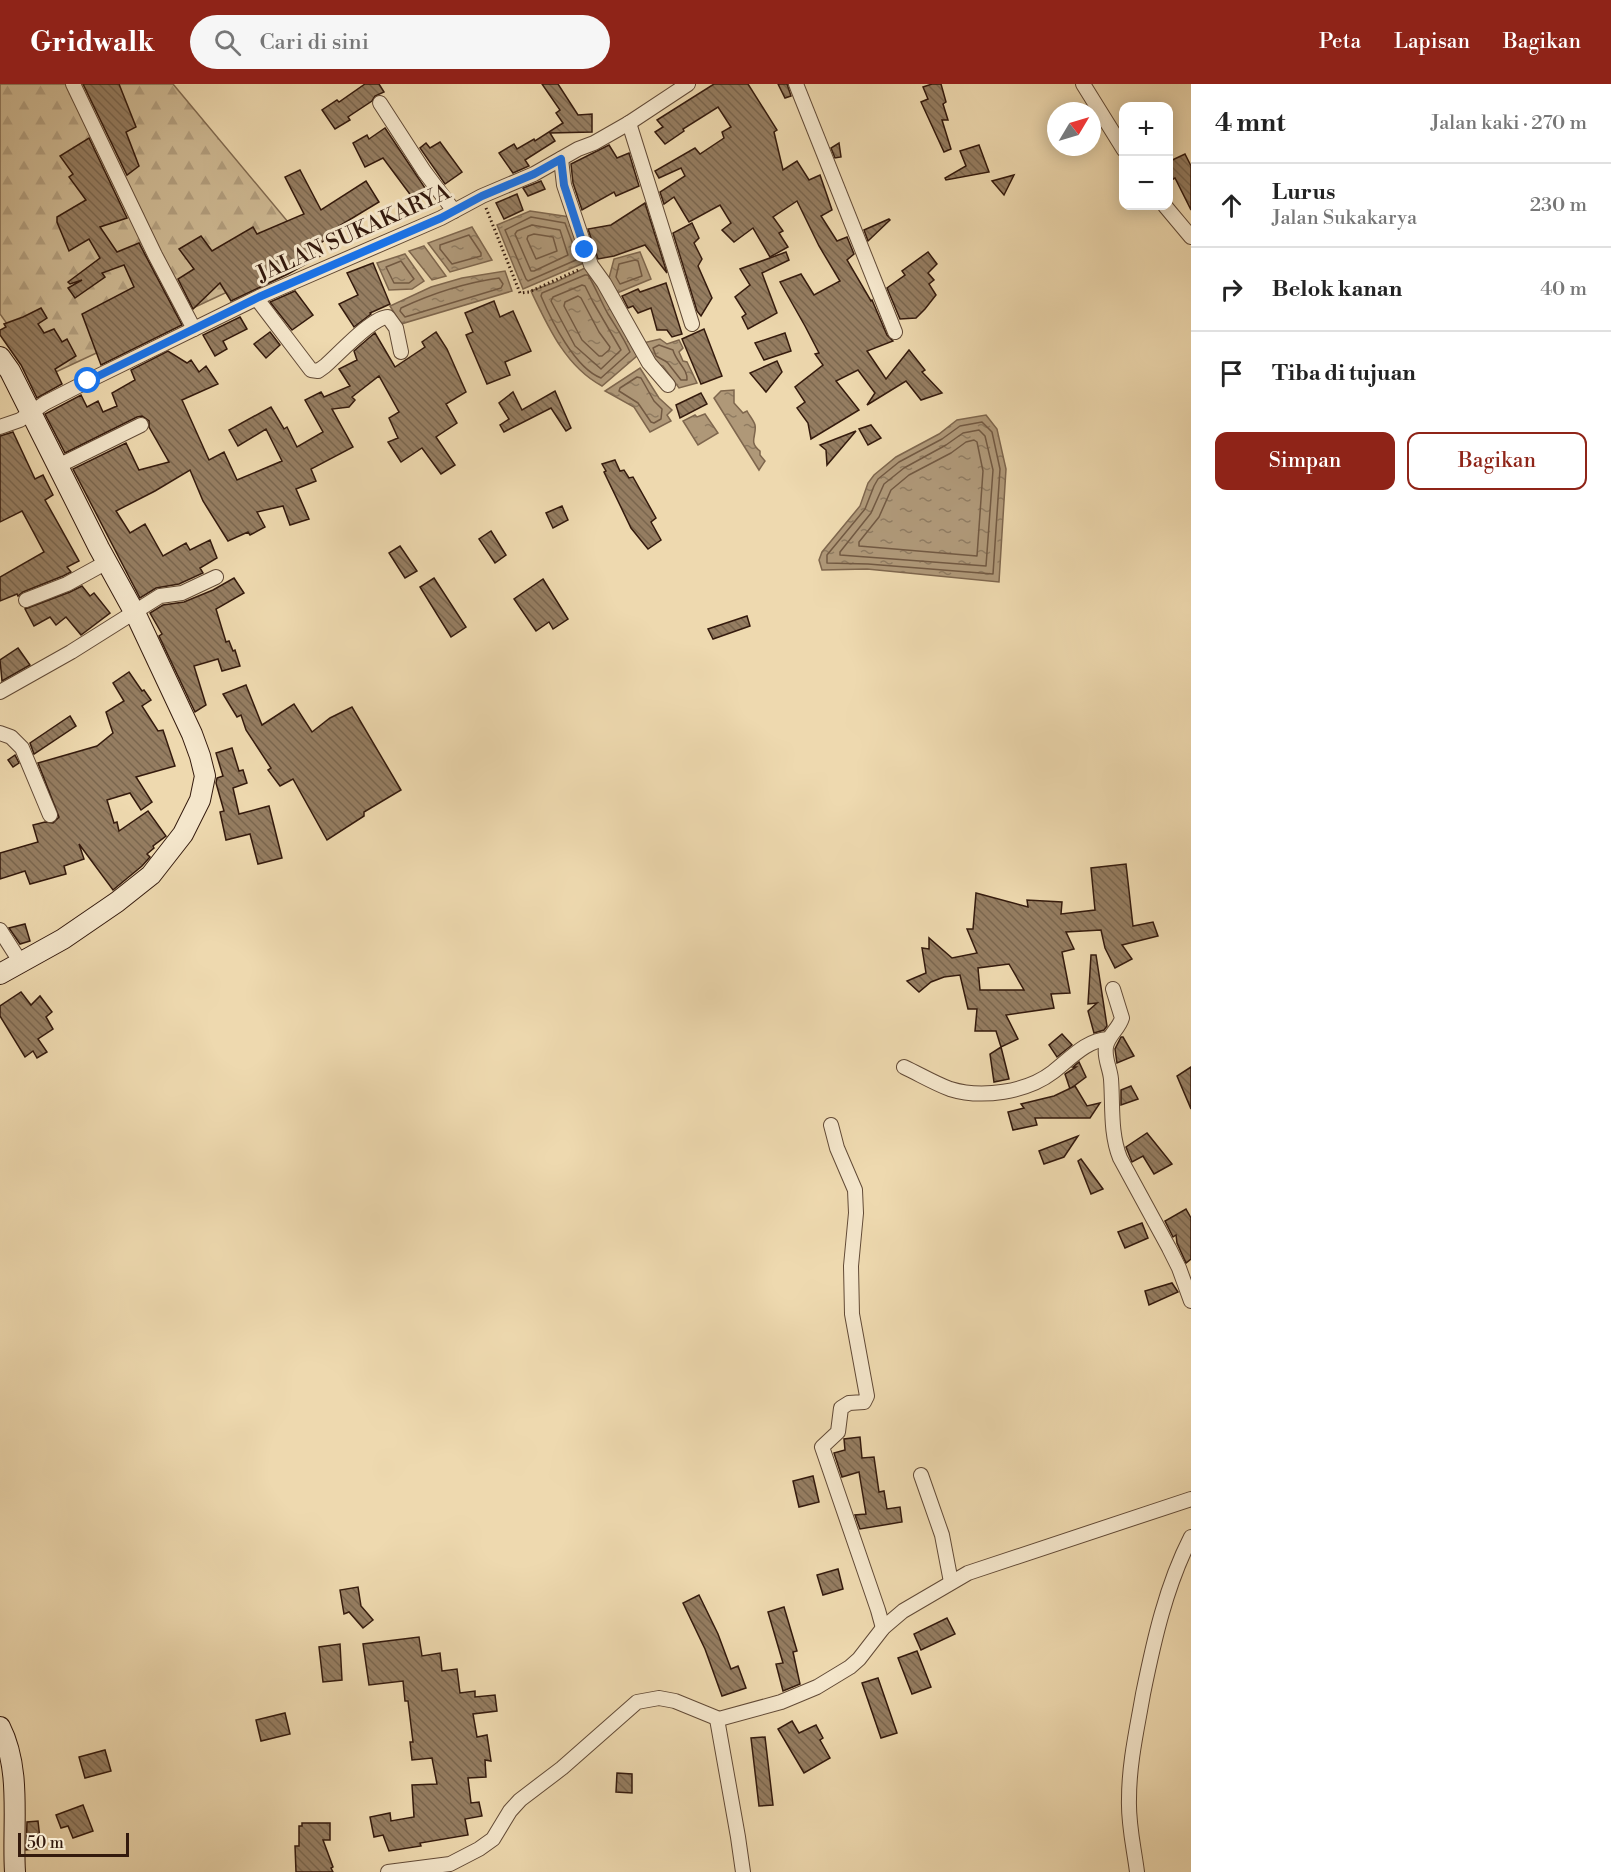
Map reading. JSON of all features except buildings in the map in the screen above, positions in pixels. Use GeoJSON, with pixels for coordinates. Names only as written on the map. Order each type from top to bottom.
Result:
{"type":"FeatureCollection","features":[{"type":"Feature","properties":{"kind":"main road"},"geometry":{"type":"LineString","coordinates":[[0,357],[10,371],[106,562],[134,612],[192,734],[205,776],[203,790],[183,834],[151,875],[63,939],[0,974]]}},
{"type":"Feature","properties":{"kind":"main road"},"geometry":{"type":"LineString","coordinates":[[0,1727],[10,1753],[15,1872]]}},
{"type":"Feature","properties":{"kind":"street"},"geometry":{"type":"LineString","coordinates":[[73,84],[155,255],[194,329]]}},
{"type":"Feature","properties":{"kind":"street","name":"JALAN SUKAKARYA"},"geometry":{"type":"LineString","coordinates":[[0,427],[20,420],[88,381],[257,299],[441,218],[482,196],[534,174],[629,123],[688,84]]}},
{"type":"Feature","properties":{"kind":"street"},"geometry":{"type":"LineString","coordinates":[[795,84],[895,332]]}},
{"type":"Feature","properties":{"kind":"street"},"geometry":{"type":"LineString","coordinates":[[1083,84],[1119,142]]}},
{"type":"Feature","properties":{"kind":"street"},"geometry":{"type":"LineString","coordinates":[[380,103],[424,171],[454,211]]}},
{"type":"Feature","properties":{"kind":"street"},"geometry":{"type":"LineString","coordinates":[[629,123],[692,324]]}},
{"type":"Feature","properties":{"kind":"street"},"geometry":{"type":"LineString","coordinates":[[561,159],[564,185],[591,265],[604,283],[649,363],[668,385]]}},
{"type":"Feature","properties":{"kind":"street"},"geometry":{"type":"LineString","coordinates":[[1168,210],[1191,237]]}},
{"type":"Feature","properties":{"kind":"street"},"geometry":{"type":"LineString","coordinates":[[257,299],[311,370],[318,371],[325,366],[372,323],[384,317],[388,317],[396,328],[401,352]]}},
{"type":"Feature","properties":{"kind":"street"},"geometry":{"type":"LineString","coordinates":[[58,466],[141,425]]}},
{"type":"Feature","properties":{"kind":"street"},"geometry":{"type":"LineString","coordinates":[[26,600],[66,584],[106,562]]}},
{"type":"Feature","properties":{"kind":"street"},"geometry":{"type":"LineString","coordinates":[[0,692],[71,652],[160,596],[182,593],[216,577]]}},
{"type":"Feature","properties":{"kind":"street"},"geometry":{"type":"LineString","coordinates":[[0,733],[11,737],[22,748],[50,815]]}},
{"type":"Feature","properties":{"kind":"street"},"geometry":{"type":"LineString","coordinates":[[0,930],[21,963]]}},
{"type":"Feature","properties":{"kind":"street"},"geometry":{"type":"LineString","coordinates":[[1113,989],[1122,1018],[1121,1023],[1108,1039],[1106,1054],[1111,1082],[1113,1129],[1117,1151],[1179,1268],[1191,1301]]}},
{"type":"Feature","properties":{"kind":"street"},"geometry":{"type":"LineString","coordinates":[[904,1068],[952,1089],[976,1092],[1004,1091],[1027,1086],[1045,1078],[1083,1048],[1097,1041],[1108,1039]]}},
{"type":"Feature","properties":{"kind":"street"},"geometry":{"type":"LineString","coordinates":[[831,1125],[837,1148],[855,1190],[852,1314],[867,1396],[864,1402],[849,1402],[841,1408],[838,1432],[822,1447],[883,1628]]}},
{"type":"Feature","properties":{"kind":"street"},"geometry":{"type":"LineString","coordinates":[[921,1475],[942,1535],[951,1582]]}},
{"type":"Feature","properties":{"kind":"street"},"geometry":{"type":"LineString","coordinates":[[388,1872],[450,1864],[479,1849],[493,1839],[510,1811],[520,1800],[562,1768],[637,1702],[659,1698],[675,1701],[717,1719],[728,1718],[781,1702],[817,1687],[841,1673],[859,1659],[883,1628],[903,1611],[968,1573],[1191,1498]]}},
{"type":"Feature","properties":{"kind":"street"},"geometry":{"type":"LineString","coordinates":[[1137,1872],[1130,1828],[1129,1801],[1134,1742],[1160,1617],[1176,1568],[1191,1537]]}},
{"type":"Feature","properties":{"kind":"street"},"geometry":{"type":"LineString","coordinates":[[717,1719],[742,1872]]}},
{"type":"Feature","properties":{"kind":"path"},"geometry":{"type":"LineString","coordinates":[[482,196],[520,293],[529,292],[591,265]]}},
{"type":"Feature","properties":{"kind":"green space"},"geometry":{"type":"Polygon","coordinates":[[[0,84],[173,84],[313,252],[45,377],[0,314],[0,84]]]}},
{"type":"Feature","properties":{"kind":"water"},"geometry":{"type":"Polygon","coordinates":[[[530,211],[570,217],[586,262],[523,289],[497,225],[530,211]]]}},
{"type":"Feature","properties":{"kind":"water"},"geometry":{"type":"Polygon","coordinates":[[[472,227],[492,260],[450,272],[428,243],[472,227]]]}},
{"type":"Feature","properties":{"kind":"water"},"geometry":{"type":"Polygon","coordinates":[[[424,246],[446,276],[432,280],[409,251],[424,246]]]}},
{"type":"Feature","properties":{"kind":"water"},"geometry":{"type":"Polygon","coordinates":[[[640,252],[651,279],[617,293],[609,278],[614,259],[640,252]]]}},
{"type":"Feature","properties":{"kind":"water"},"geometry":{"type":"Polygon","coordinates":[[[405,254],[424,281],[412,289],[389,290],[377,263],[405,254]]]}},
{"type":"Feature","properties":{"kind":"water"},"geometry":{"type":"Polygon","coordinates":[[[589,266],[638,355],[602,386],[578,368],[559,345],[531,291],[589,266]]]}},
{"type":"Feature","properties":{"kind":"water"},"geometry":{"type":"Polygon","coordinates":[[[505,271],[512,291],[401,324],[390,306],[431,287],[462,278],[505,271]]]}},
{"type":"Feature","properties":{"kind":"water"},"geometry":{"type":"Polygon","coordinates":[[[660,339],[667,344],[679,340],[683,348],[679,352],[683,361],[687,362],[697,383],[679,388],[663,366],[651,361],[643,343],[660,339]]]}},
{"type":"Feature","properties":{"kind":"water"},"geometry":{"type":"Polygon","coordinates":[[[640,368],[659,398],[672,410],[667,415],[671,421],[650,432],[634,407],[605,391],[640,368]]]}},
{"type":"Feature","properties":{"kind":"water"},"geometry":{"type":"Polygon","coordinates":[[[734,390],[734,403],[743,413],[747,411],[755,425],[754,445],[765,461],[759,470],[714,398],[721,391],[734,390]]]}},
{"type":"Feature","properties":{"kind":"water"},"geometry":{"type":"Polygon","coordinates":[[[705,414],[718,433],[698,445],[683,421],[695,415],[697,417],[705,414]]]}},
{"type":"Feature","properties":{"kind":"water"},"geometry":{"type":"Polygon","coordinates":[[[986,415],[997,429],[1006,469],[999,582],[867,569],[822,570],[819,560],[822,552],[860,506],[868,483],[874,475],[896,457],[939,434],[957,420],[986,415]]]}},
{"type":"Feature","properties":{"kind":"route"},"geometry":{"type":"LineString","coordinates":[[88,381],[259,297],[441,218],[561,159],[564,185],[585,250]]}}]}
